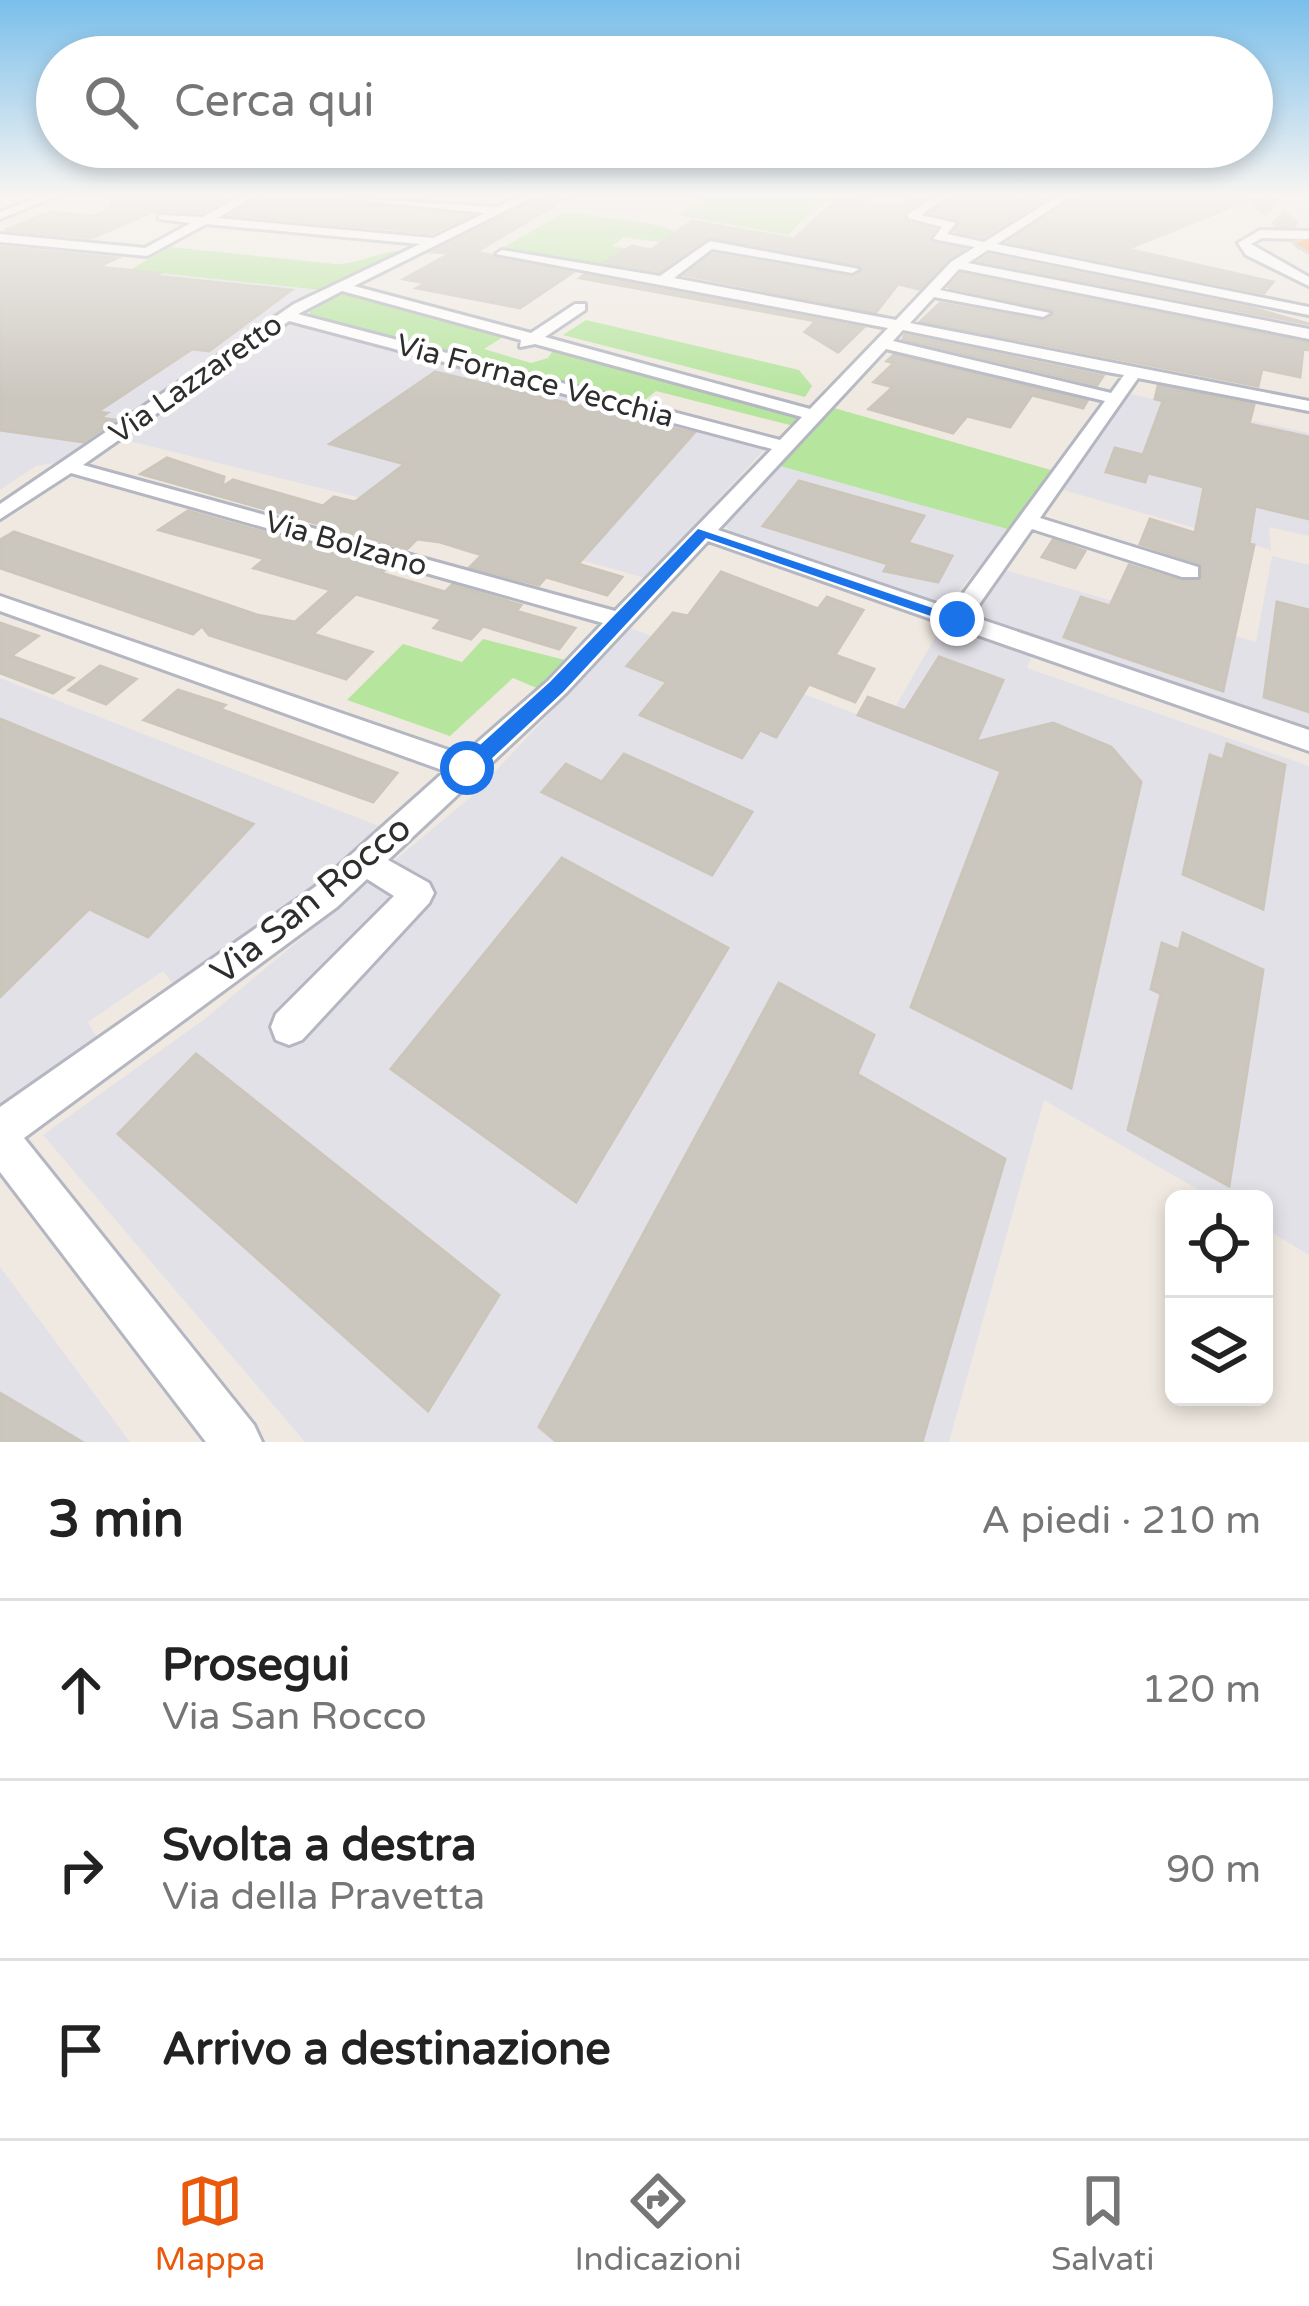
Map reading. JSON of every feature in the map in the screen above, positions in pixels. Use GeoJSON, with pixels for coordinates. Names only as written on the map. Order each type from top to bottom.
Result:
{"type":"FeatureCollection","features":[{"type":"Feature","properties":{"kind":"street","name":"Via Lazzaretto"},"geometry":{"type":"LineString","coordinates":[[0,513],[287,316],[393,263]]}},
{"type":"Feature","properties":{"kind":"street"},"geometry":{"type":"LineString","coordinates":[[562,263],[901,322],[1133,374],[1309,406]]}},
{"type":"Feature","properties":{"kind":"street"},"geometry":{"type":"LineString","coordinates":[[664,279],[685,263]]}},
{"type":"Feature","properties":{"kind":"street"},"geometry":{"type":"LineString","coordinates":[[818,263],[852,269]]}},
{"type":"Feature","properties":{"kind":"street","name":"Via San Rocco"},"geometry":{"type":"LineString","coordinates":[[0,1135],[242,959],[365,862],[622,620],[959,263]]}},
{"type":"Feature","properties":{"kind":"street"},"geometry":{"type":"LineString","coordinates":[[1067,263],[1309,311]]}},
{"type":"Feature","properties":{"kind":"street"},"geometry":{"type":"LineString","coordinates":[[1274,263],[1309,282]]}},
{"type":"Feature","properties":{"kind":"street"},"geometry":{"type":"LineString","coordinates":[[956,265],[1309,334]]}},
{"type":"Feature","properties":{"kind":"street"},"geometry":{"type":"LineString","coordinates":[[342,287],[814,415]]}},
{"type":"Feature","properties":{"kind":"street"},"geometry":{"type":"LineString","coordinates":[[929,292],[1043,313]]}},
{"type":"Feature","properties":{"kind":"street"},"geometry":{"type":"LineString","coordinates":[[516,349],[580,307]]}},
{"type":"Feature","properties":{"kind":"street","name":"Via Fornace Vecchia"},"geometry":{"type":"LineString","coordinates":[[287,316],[783,446]]}},
{"type":"Feature","properties":{"kind":"street"},"geometry":{"type":"LineString","coordinates":[[881,343],[1116,399]]}},
{"type":"Feature","properties":{"kind":"street"},"geometry":{"type":"LineString","coordinates":[[957,619],[1133,374]]}},
{"type":"Feature","properties":{"kind":"street","name":"Via Bolzano"},"geometry":{"type":"LineString","coordinates":[[70,466],[622,620]]}},
{"type":"Feature","properties":{"kind":"street"},"geometry":{"type":"LineString","coordinates":[[1028,521],[1190,572]]}},
{"type":"Feature","properties":{"kind":"street"},"geometry":{"type":"LineString","coordinates":[[703,532],[1309,741]]}},
{"type":"Feature","properties":{"kind":"street"},"geometry":{"type":"LineString","coordinates":[[0,603],[467,768]]}},
{"type":"Feature","properties":{"kind":"street"},"geometry":{"type":"LineString","coordinates":[[289,1027],[418,892],[365,862]]}},
{"type":"Feature","properties":{"kind":"street"},"geometry":{"type":"LineString","coordinates":[[0,1135],[237,1442]]}},
{"type":"Feature","properties":{"kind":"shaded area"},"geometry":{"type":"Polygon","coordinates":[[[0,263],[66,263],[322,290],[67,461],[36,466],[0,490],[0,263]]]}},
{"type":"Feature","properties":{"kind":"shaded area"},"geometry":{"type":"Polygon","coordinates":[[[298,322],[760,444],[764,450],[645,578],[361,498],[121,439],[285,324],[298,322]]]}},
{"type":"Feature","properties":{"kind":"shaded area"},"geometry":{"type":"Polygon","coordinates":[[[1131,394],[1309,433],[1309,536],[1269,527],[1271,550],[1060,489],[1131,394]]]}},
{"type":"Feature","properties":{"kind":"shaded area"},"geometry":{"type":"Polygon","coordinates":[[[780,466],[1011,530],[960,589],[932,602],[731,532],[725,525],[780,466]]]}},
{"type":"Feature","properties":{"kind":"shaded area"},"geometry":{"type":"Polygon","coordinates":[[[1272,556],[1309,565],[1309,728],[978,619],[976,611],[1005,570],[1256,642],[1272,556]]]}},
{"type":"Feature","properties":{"kind":"shaded area"},"geometry":{"type":"Polygon","coordinates":[[[941,627],[1032,656],[1027,668],[1309,766],[1309,1255],[1273,1233],[1273,1190],[1199,1190],[1044,1100],[949,1442],[305,1442],[43,1135],[206,1018],[472,796],[630,628],[885,725],[941,627]]]}},
{"type":"Feature","properties":{"kind":"shaded area"},"geometry":{"type":"Polygon","coordinates":[[[0,678],[381,827],[282,912],[175,986],[163,971],[88,1022],[98,1040],[0,1113],[0,678]]]}},
{"type":"Feature","properties":{"kind":"shaded area"},"geometry":{"type":"Polygon","coordinates":[[[0,1267],[130,1442],[0,1442],[0,1267]]]}},
{"type":"Feature","properties":{"kind":"green space"},"geometry":{"type":"Polygon","coordinates":[[[141,263],[382,263],[322,290],[130,270],[141,263]]]}},
{"type":"Feature","properties":{"kind":"green space"},"geometry":{"type":"Polygon","coordinates":[[[584,263],[676,263],[659,275],[584,263]]]}},
{"type":"Feature","properties":{"kind":"green space"},"geometry":{"type":"Polygon","coordinates":[[[343,293],[503,337],[484,349],[531,363],[548,358],[553,350],[800,417],[794,426],[656,391],[641,403],[309,317],[311,307],[343,293]]]}},
{"type":"Feature","properties":{"kind":"green space"},"geometry":{"type":"Polygon","coordinates":[[[586,320],[799,370],[812,386],[805,397],[563,335],[586,320]]]}},
{"type":"Feature","properties":{"kind":"green space"},"geometry":{"type":"Polygon","coordinates":[[[834,408],[1051,470],[1011,530],[780,466],[834,408]]]}},
{"type":"Feature","properties":{"kind":"green space"},"geometry":{"type":"Polygon","coordinates":[[[483,639],[565,660],[539,689],[513,678],[450,736],[347,700],[403,644],[462,662],[483,639]]]}},
{"type":"Feature","properties":{"kind":"building"},"geometry":{"type":"Polygon","coordinates":[[[0,263],[106,263],[98,267],[291,290],[209,351],[192,349],[97,412],[107,413],[100,418],[115,420],[83,442],[0,430],[0,263]]]}},
{"type":"Feature","properties":{"kind":"building"},"geometry":{"type":"Polygon","coordinates":[[[432,263],[528,263],[572,273],[520,308],[417,288],[426,283],[404,279],[432,263]]]}},
{"type":"Feature","properties":{"kind":"building"},"geometry":{"type":"Polygon","coordinates":[[[613,263],[671,263],[659,271],[613,263]]]}},
{"type":"Feature","properties":{"kind":"building"},"geometry":{"type":"Polygon","coordinates":[[[701,263],[769,263],[851,277],[863,270],[851,263],[947,263],[919,289],[898,284],[876,312],[685,275],[701,263]]]}},
{"type":"Feature","properties":{"kind":"building"},"geometry":{"type":"Polygon","coordinates":[[[992,263],[1030,263],[1309,324],[992,263]]]}},
{"type":"Feature","properties":{"kind":"building"},"geometry":{"type":"Polygon","coordinates":[[[1115,263],[1190,263],[1273,282],[1264,293],[1115,263]]]}},
{"type":"Feature","properties":{"kind":"building"},"geometry":{"type":"Polygon","coordinates":[[[961,274],[1309,343],[1309,350],[1303,349],[1300,377],[1262,369],[1258,386],[921,321],[940,303],[1042,321],[1054,314],[1051,309],[949,287],[961,274]]]}},
{"type":"Feature","properties":{"kind":"building"},"geometry":{"type":"Polygon","coordinates":[[[584,275],[863,328],[838,352],[805,332],[816,321],[580,278],[584,275]]]}},
{"type":"Feature","properties":{"kind":"building"},"geometry":{"type":"Polygon","coordinates":[[[905,335],[1103,376],[1097,385],[903,339],[905,335]]]}},
{"type":"Feature","properties":{"kind":"building"},"geometry":{"type":"Polygon","coordinates":[[[894,355],[1087,401],[1083,408],[1032,395],[1010,427],[967,416],[953,433],[869,409],[893,387],[874,382],[894,363],[887,361],[894,355]]]}},
{"type":"Feature","properties":{"kind":"building"},"geometry":{"type":"Polygon","coordinates":[[[435,372],[694,433],[578,564],[622,577],[607,595],[546,577],[539,585],[470,567],[482,555],[440,542],[417,539],[407,549],[141,474],[167,458],[224,477],[222,487],[233,480],[323,506],[334,497],[355,502],[405,464],[330,444],[435,372]]]}},
{"type":"Feature","properties":{"kind":"building"},"geometry":{"type":"Polygon","coordinates":[[[1158,386],[1254,405],[1249,424],[1309,437],[1309,519],[1255,506],[1249,544],[1254,545],[1223,691],[1064,637],[1081,597],[1110,606],[1129,565],[1181,581],[1202,577],[1199,563],[1140,544],[1150,519],[1195,533],[1204,487],[1148,473],[1145,482],[1106,472],[1115,448],[1143,455],[1163,401],[1155,399],[1158,386]]]}},
{"type":"Feature","properties":{"kind":"building"},"geometry":{"type":"Polygon","coordinates":[[[799,481],[924,516],[908,543],[952,556],[938,582],[884,571],[888,564],[763,526],[799,481]]]}},
{"type":"Feature","properties":{"kind":"building"},"geometry":{"type":"Polygon","coordinates":[[[188,511],[388,567],[381,573],[445,592],[452,585],[521,605],[516,611],[575,628],[559,649],[483,626],[471,639],[434,628],[442,619],[356,594],[313,634],[372,652],[346,679],[209,635],[202,626],[193,634],[0,568],[0,540],[14,532],[257,615],[295,622],[331,590],[254,568],[265,559],[159,530],[188,511]]]}},
{"type":"Feature","properties":{"kind":"building"},"geometry":{"type":"Polygon","coordinates":[[[1053,540],[1085,551],[1075,568],[1042,557],[1053,540]]]}},
{"type":"Feature","properties":{"kind":"building"},"geometry":{"type":"Polygon","coordinates":[[[721,572],[818,609],[827,597],[863,610],[835,655],[874,669],[855,702],[809,684],[776,737],[760,730],[742,758],[640,715],[667,682],[627,666],[673,613],[688,616],[721,572]]]}},
{"type":"Feature","properties":{"kind":"building"},"geometry":{"type":"Polygon","coordinates":[[[1277,602],[1309,610],[1309,712],[1264,697],[1277,602]]]}},
{"type":"Feature","properties":{"kind":"building"},"geometry":{"type":"Polygon","coordinates":[[[0,623],[38,636],[11,656],[73,678],[53,693],[0,673],[0,623]]]}},
{"type":"Feature","properties":{"kind":"building"},"geometry":{"type":"Polygon","coordinates":[[[939,657],[1003,680],[976,742],[1053,723],[1111,747],[1141,782],[1071,1088],[911,1007],[1001,771],[858,715],[868,697],[905,711],[939,657]]]}},
{"type":"Feature","properties":{"kind":"building"},"geometry":{"type":"Polygon","coordinates":[[[100,666],[136,679],[106,704],[69,690],[100,666]]]}},
{"type":"Feature","properties":{"kind":"building"},"geometry":{"type":"Polygon","coordinates":[[[178,690],[397,773],[373,802],[144,720],[178,690]]]}},
{"type":"Feature","properties":{"kind":"building"},"geometry":{"type":"Polygon","coordinates":[[[0,719],[253,824],[148,937],[89,909],[0,997],[0,719]]]}},
{"type":"Feature","properties":{"kind":"building"},"geometry":{"type":"Polygon","coordinates":[[[1227,744],[1285,765],[1263,909],[1183,874],[1210,755],[1223,760],[1227,744]]]}},
{"type":"Feature","properties":{"kind":"building"},"geometry":{"type":"Polygon","coordinates":[[[624,754],[752,812],[712,875],[542,792],[566,764],[602,782],[624,754]]]}},
{"type":"Feature","properties":{"kind":"building"},"geometry":{"type":"Polygon","coordinates":[[[562,858],[728,948],[576,1202],[391,1069],[562,858]]]}},
{"type":"Feature","properties":{"kind":"building"},"geometry":{"type":"Polygon","coordinates":[[[1183,933],[1263,970],[1229,1186],[1128,1130],[1161,994],[1151,989],[1162,943],[1179,950],[1183,933]]]}},
{"type":"Feature","properties":{"kind":"building"},"geometry":{"type":"Polygon","coordinates":[[[779,983],[874,1035],[857,1074],[1005,1159],[922,1442],[557,1442],[539,1427],[779,983]]]}},
{"type":"Feature","properties":{"kind":"building"},"geometry":{"type":"Polygon","coordinates":[[[196,1054],[499,1295],[428,1411],[118,1134],[196,1054]]]}},
{"type":"Feature","properties":{"kind":"building"},"geometry":{"type":"Polygon","coordinates":[[[0,1393],[82,1442],[0,1442],[0,1393]]]}},
{"type":"Feature","properties":{"kind":"route"},"geometry":{"type":"LineString","coordinates":[[467,768],[557,687],[703,532],[957,619]]}}]}
